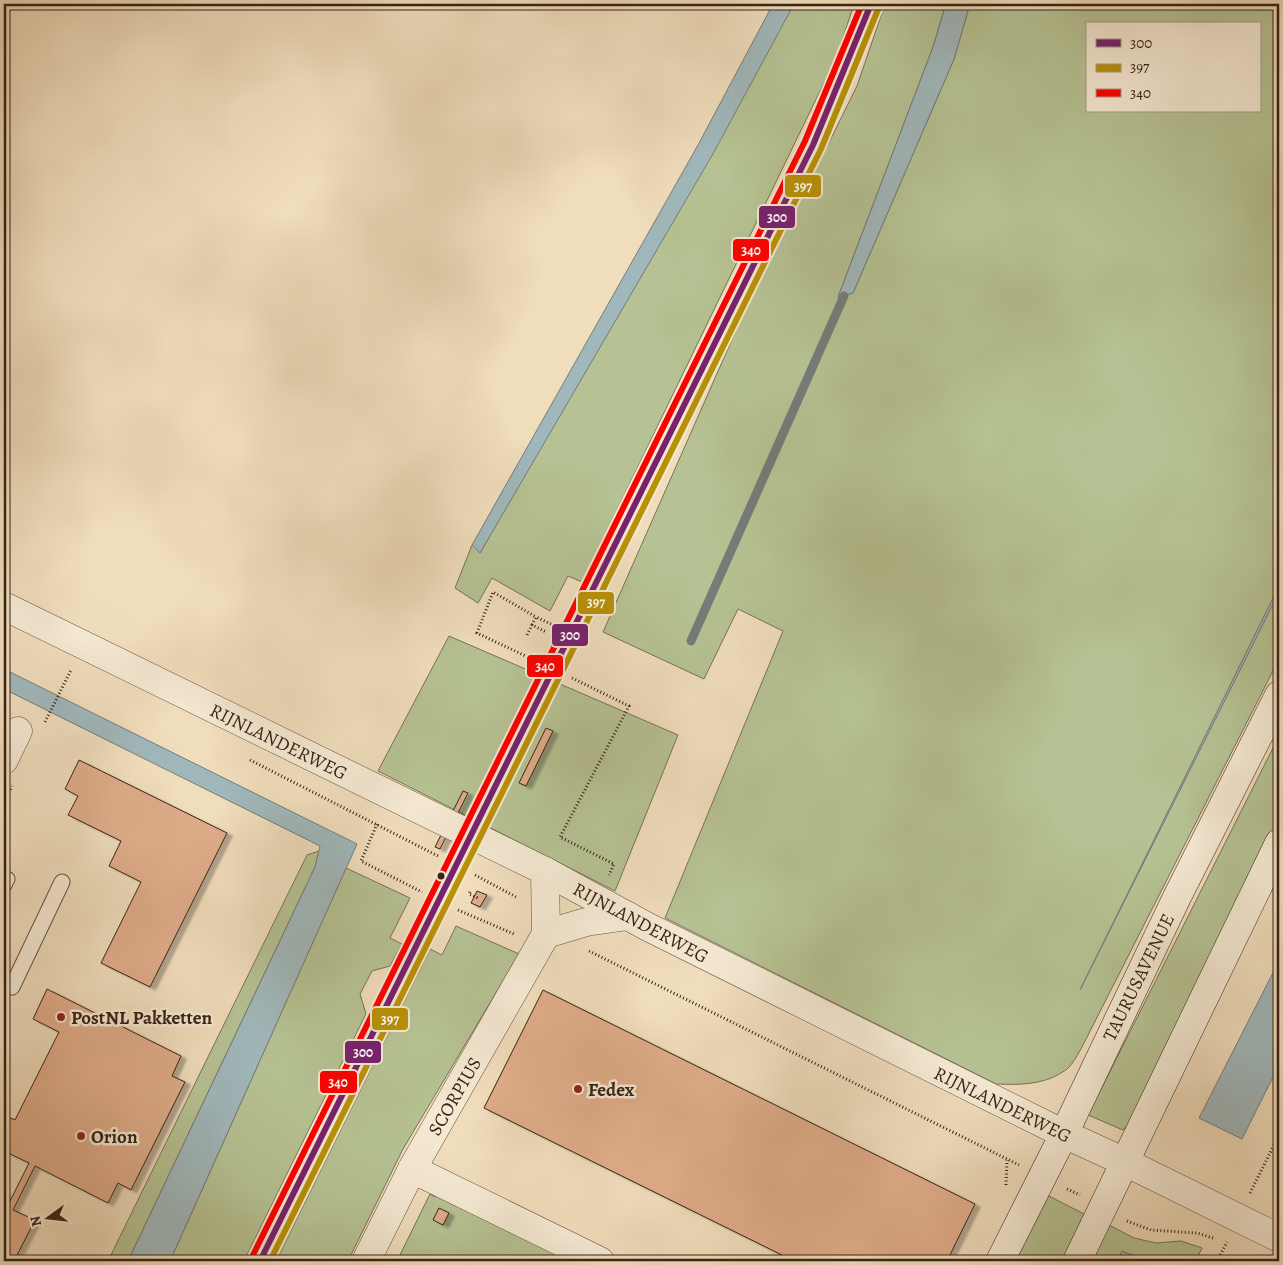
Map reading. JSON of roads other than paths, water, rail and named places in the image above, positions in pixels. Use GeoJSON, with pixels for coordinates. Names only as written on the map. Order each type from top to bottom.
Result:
{"type":"FeatureCollection","features":[{"type":"Feature","properties":{"kind":"street","name":"RIJNLANDERWEG"},"geometry":{"type":"LineString","coordinates":[[4,606],[546,872],[628,916],[1064,1134],[1279,1238]]}},
{"type":"Feature","properties":{"kind":"street","name":"TAURUSAVENUE"},"geometry":{"type":"LineString","coordinates":[[1000,1261],[1279,694]]}},
{"type":"Feature","properties":{"kind":"street"},"geometry":{"type":"LineString","coordinates":[[4,760],[30,730]]}},
{"type":"Feature","properties":{"kind":"street"},"geometry":{"type":"LineString","coordinates":[[1077,1261],[1279,843]]}},
{"type":"Feature","properties":{"kind":"street","name":"SCORPIUS"},"geometry":{"type":"LineString","coordinates":[[366,1261],[534,936],[546,872]]}},
{"type":"Feature","properties":{"kind":"street"},"geometry":{"type":"LineString","coordinates":[[534,936],[586,922],[628,916]]}},
{"type":"Feature","properties":{"kind":"street"},"geometry":{"type":"LineString","coordinates":[[412,1169],[600,1261]]}},
{"type":"Feature","properties":{"kind":"lane"},"geometry":{"type":"LineString","coordinates":[[260,1261],[813,146],[871,4]]}},
{"type":"Feature","properties":{"kind":"lane"},"geometry":{"type":"LineString","coordinates":[[4,878],[7,879],[4,885]]}},
{"type":"Feature","properties":{"kind":"lane"},"geometry":{"type":"LineString","coordinates":[[4,984],[12,987],[62,882]]}},
{"type":"Feature","properties":{"kind":"water"},"geometry":{"type":"Polygon","coordinates":[[[773,4],[794,4],[714,152],[480,553],[472,545],[698,145],[773,4]]]}},
{"type":"Feature","properties":{"kind":"water"},"geometry":{"type":"Polygon","coordinates":[[[946,4],[970,4],[954,59],[853,293],[838,297],[933,47],[946,4]]]}},
{"type":"Feature","properties":{"kind":"water"},"geometry":{"type":"Polygon","coordinates":[[[1279,586],[1279,592],[1080,990],[1279,586]]]}},
{"type":"Feature","properties":{"kind":"water"},"geometry":{"type":"Polygon","coordinates":[[[4,669],[357,844],[170,1261],[128,1261],[315,867],[320,846],[4,689],[4,669]]]}},
{"type":"Feature","properties":{"kind":"water"},"geometry":{"type":"Polygon","coordinates":[[[1279,961],[1279,1065],[1242,1139],[1199,1118],[1279,961]]]}},
{"type":"Feature","properties":{"kind":"water"},"geometry":{"type":"Polygon","coordinates":[[[1122,1251],[1147,1261],[1117,1261],[1122,1251]]]}},
{"type":"Feature","properties":{"kind":"waterway"},"geometry":{"type":"LineString","coordinates":[[691,641],[844,296]]}},
{"type":"Feature","properties":{"kind":"place","name":"PostNL Pakketten"},"geometry":{"type":"Point","coordinates":[61,1017]}},
{"type":"Feature","properties":{"kind":"place","name":"Fedex"},"geometry":{"type":"Point","coordinates":[578,1089]}},
{"type":"Feature","properties":{"kind":"place","name":"Orion"},"geometry":{"type":"Point","coordinates":[81,1136]}}]}
